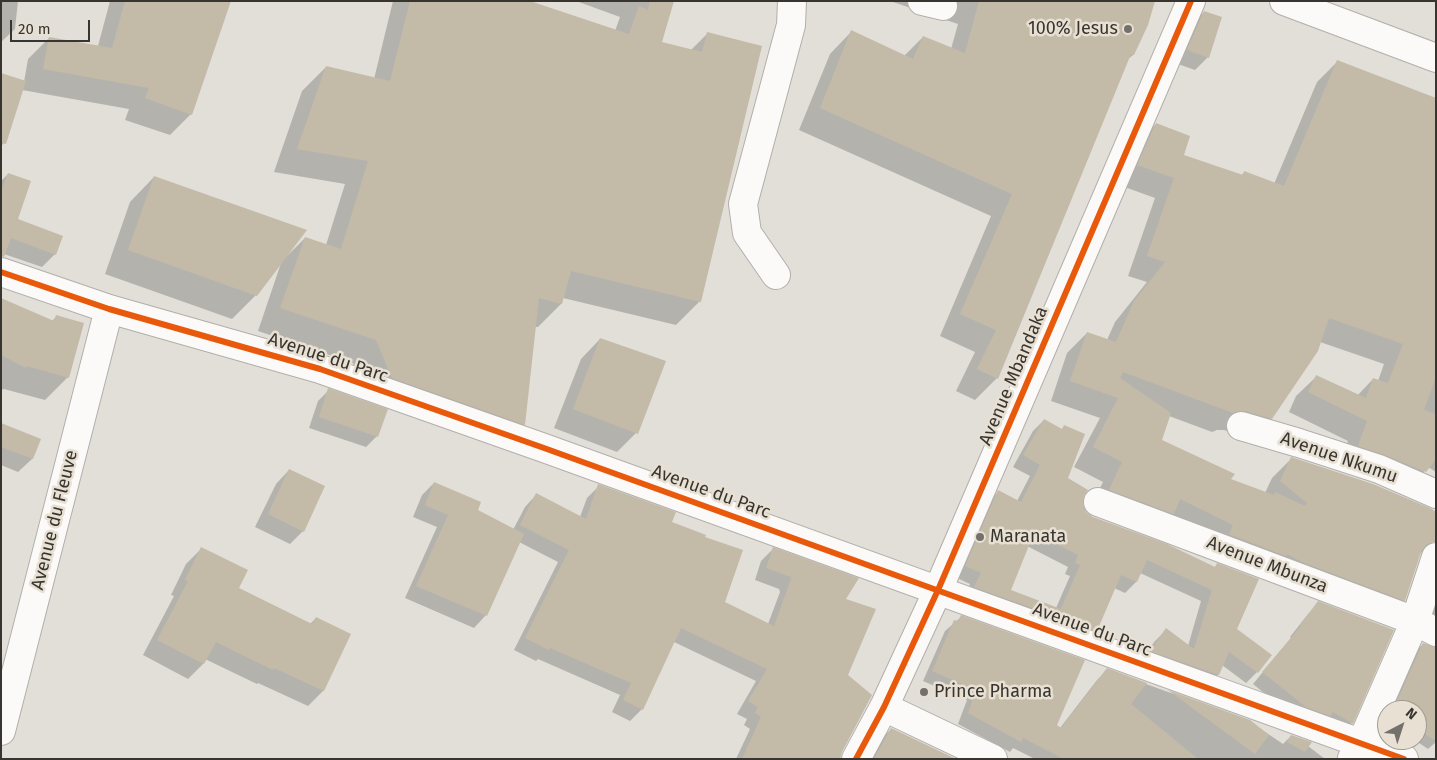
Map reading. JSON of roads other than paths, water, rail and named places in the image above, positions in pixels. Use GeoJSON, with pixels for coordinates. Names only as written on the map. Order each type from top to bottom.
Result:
{"type":"FeatureCollection","features":[{"type":"Feature","properties":{"kind":"street"},"geometry":{"type":"LineString","coordinates":[[776,275],[746,233],[743,204],[791,25],[792,1]]}},
{"type":"Feature","properties":{"kind":"street","name":"Avenue Mbandaka"},"geometry":{"type":"LineString","coordinates":[[856,759],[884,707],[938,590],[1191,1]]}},
{"type":"Feature","properties":{"kind":"street"},"geometry":{"type":"LineString","coordinates":[[1284,1],[1436,58]]}},
{"type":"Feature","properties":{"kind":"street","name":"Avenue du Parc"},"geometry":{"type":"LineString","coordinates":[[1,272],[109,309],[320,369],[938,590],[1356,751],[1404,759]]}},
{"type":"Feature","properties":{"kind":"street","name":"Avenue du Fleuve"},"geometry":{"type":"LineString","coordinates":[[1,731],[109,309]]}},
{"type":"Feature","properties":{"kind":"street","name":"Avenue Nkumu"},"geometry":{"type":"LineString","coordinates":[[1241,426],[1379,469],[1436,494]]}},
{"type":"Feature","properties":{"kind":"street","name":"Avenue Mbunza"},"geometry":{"type":"LineString","coordinates":[[1098,502],[1426,626]]}},
{"type":"Feature","properties":{"kind":"street"},"geometry":{"type":"LineString","coordinates":[[1356,751],[1426,626],[1436,557]]}},
{"type":"Feature","properties":{"kind":"street"},"geometry":{"type":"LineString","coordinates":[[884,707],[993,759]]}},
{"type":"Feature","properties":{"kind":"place","name":"100% Jesus"},"geometry":{"type":"Point","coordinates":[1128,29]}},
{"type":"Feature","properties":{"kind":"place","name":"Maranata"},"geometry":{"type":"Point","coordinates":[980,537]}},
{"type":"Feature","properties":{"kind":"place","name":"Prince Pharma"},"geometry":{"type":"Point","coordinates":[924,692]}}]}
